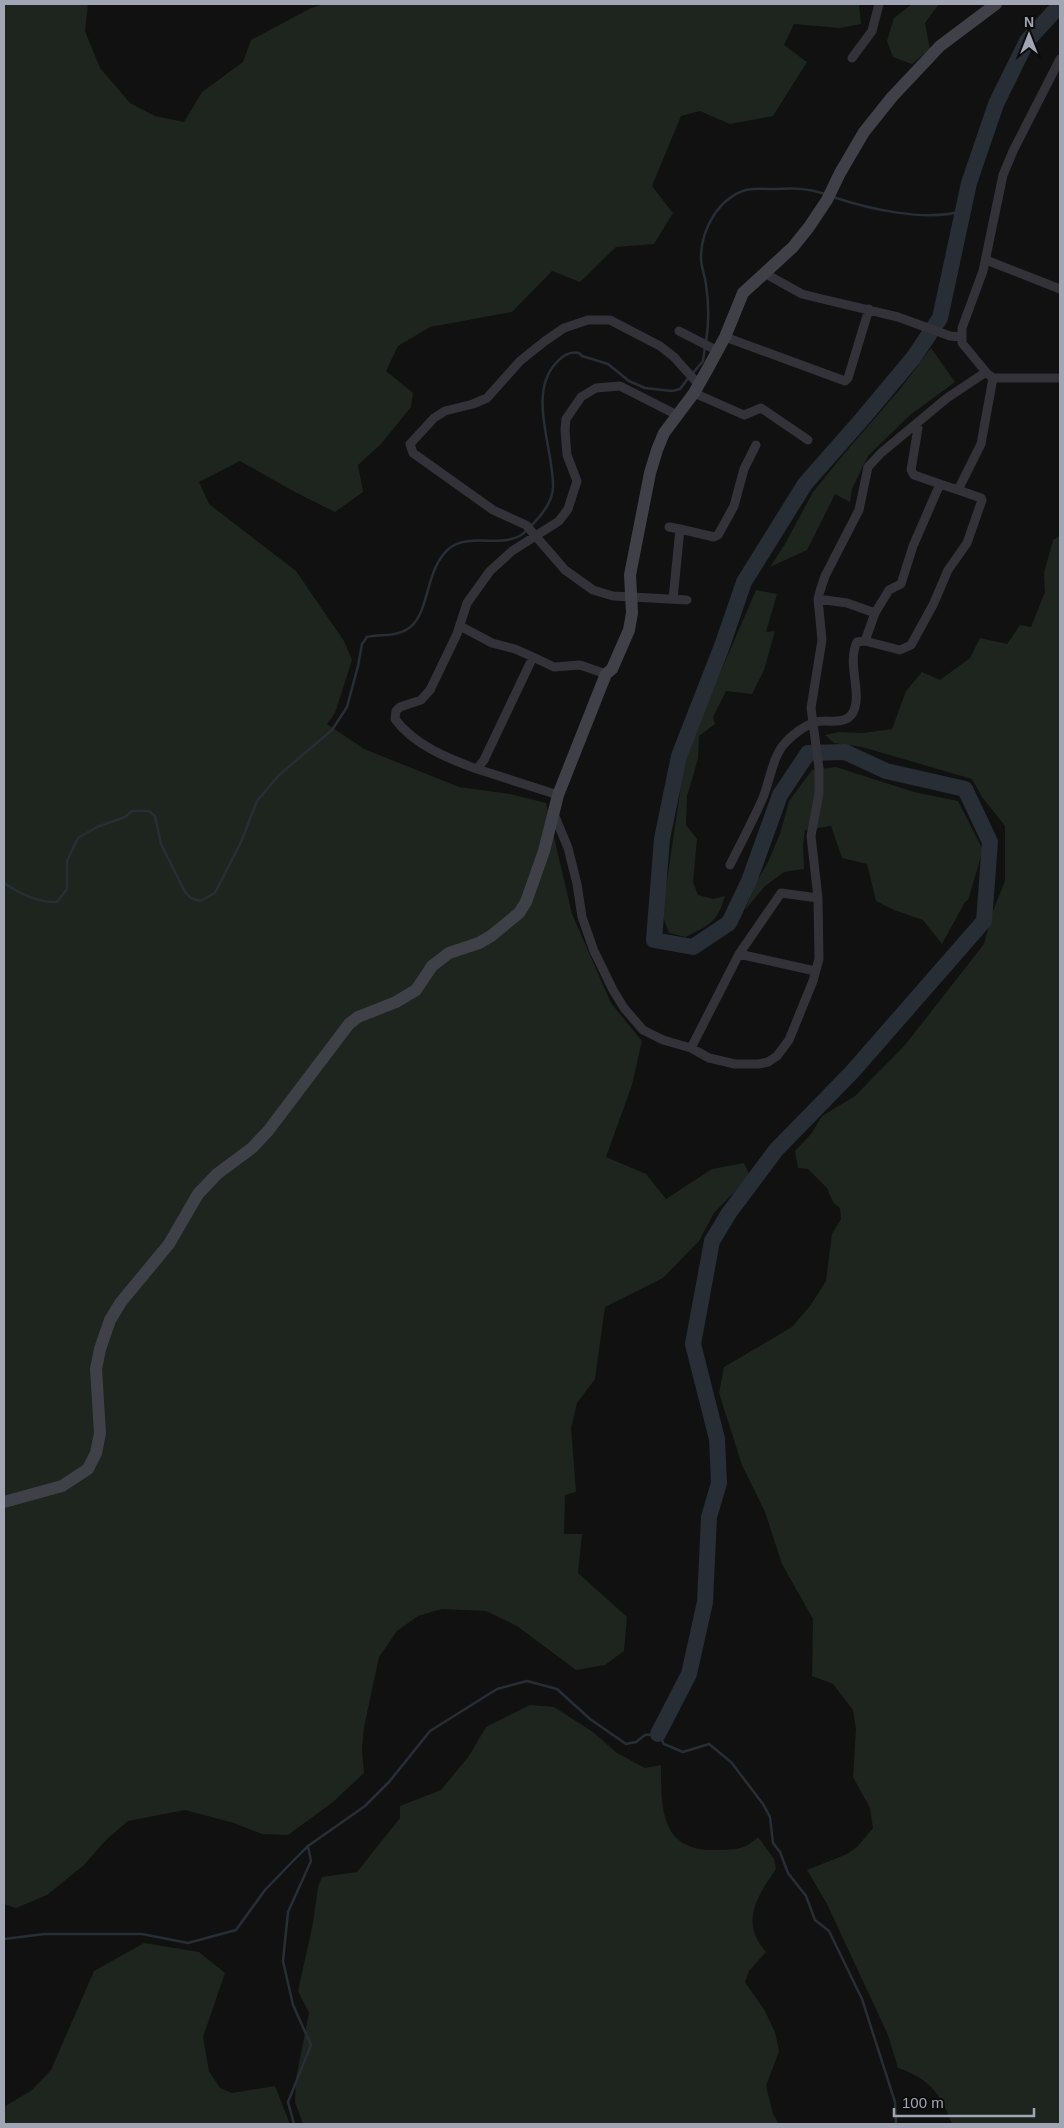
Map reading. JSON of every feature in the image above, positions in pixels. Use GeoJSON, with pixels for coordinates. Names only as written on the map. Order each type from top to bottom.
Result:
{"type":"FeatureCollection","features":[{"type":"Feature","properties":{"kind":"street"},"geometry":{"type":"LineString","coordinates":[[852,58],[872,31],[879,4]]}},
{"type":"Feature","properties":{"kind":"street"},"geometry":{"type":"LineString","coordinates":[[4,1502],[62,1486],[88,1469],[96,1453],[100,1433],[96,1369],[100,1349],[110,1320],[121,1302],[164,1250],[198,1194],[217,1174],[252,1148],[268,1131],[349,1024],[358,1017],[396,1002],[416,990],[432,966],[449,953],[478,943],[491,936],[519,913],[526,902],[554,814],[558,795],[606,674],[612,669],[629,630],[632,613],[630,575],[650,473],[664,433],[715,349],[725,336],[743,293],[793,247],[827,200],[864,132],[892,97],[940,46],[996,4]]}},
{"type":"Feature","properties":{"kind":"street"},"geometry":{"type":"LineString","coordinates":[[958,490],[981,444],[989,375],[966,349],[961,338],[966,316],[986,260],[1003,175],[1013,151],[1060,59]]}},
{"type":"Feature","properties":{"kind":"street"},"geometry":{"type":"LineString","coordinates":[[986,260],[1060,289]]}},
{"type":"Feature","properties":{"kind":"street"},"geometry":{"type":"LineString","coordinates":[[764,273],[802,294],[868,309],[961,338]]}},
{"type":"Feature","properties":{"kind":"street"},"geometry":{"type":"LineString","coordinates":[[725,336],[844,381],[848,378],[868,309]]}},
{"type":"Feature","properties":{"kind":"street"},"geometry":{"type":"LineString","coordinates":[[687,600],[631,598],[602,594],[580,582],[566,570],[526,525],[493,510],[413,453],[410,447],[412,440],[434,418],[445,411],[473,404],[487,398],[520,362],[564,328],[588,320],[610,320],[660,346],[674,357],[694,383],[744,415],[761,408],[808,440]]}},
{"type":"Feature","properties":{"kind":"street"},"geometry":{"type":"LineString","coordinates":[[679,331],[715,349]]}},
{"type":"Feature","properties":{"kind":"street"},"geometry":{"type":"LineString","coordinates":[[554,814],[568,848],[587,934],[613,990],[624,1008],[643,1030],[663,1040],[691,1048],[710,1058],[735,1064],[747,1065],[768,1062],[777,1056],[786,1046],[818,959],[818,898],[811,836],[819,793],[820,768],[811,708],[822,640],[818,599],[825,576],[859,510],[868,467],[881,453],[947,398],[989,375],[1060,378]]}},
{"type":"Feature","properties":{"kind":"street"},"geometry":{"type":"LineString","coordinates":[[558,795],[477,769],[438,753],[409,734],[398,724],[394,715],[400,707],[426,697],[443,665],[460,626],[467,603],[490,571],[534,533],[559,521],[568,509],[573,499],[577,481],[567,456],[566,419],[581,397],[596,388],[620,386],[676,415]]}},
{"type":"Feature","properties":{"kind":"street"},"geometry":{"type":"LineString","coordinates":[[730,865],[762,798],[785,743],[814,722],[845,720],[852,715],[855,706],[854,651],[857,642],[865,641],[900,650],[911,645],[934,605],[948,570],[967,543],[979,510],[981,498],[914,475],[911,470],[918,428],[916,424]]}},
{"type":"Feature","properties":{"kind":"street"},"geometry":{"type":"LineString","coordinates":[[669,527],[714,537],[718,535],[734,506],[744,469],[756,445]]}},
{"type":"Feature","properties":{"kind":"street"},"geometry":{"type":"LineString","coordinates":[[865,641],[875,612],[889,590],[901,584],[913,546],[940,484]]}},
{"type":"Feature","properties":{"kind":"street"},"geometry":{"type":"LineString","coordinates":[[673,599],[680,529]]}},
{"type":"Feature","properties":{"kind":"street"},"geometry":{"type":"LineString","coordinates":[[818,599],[847,603],[875,612]]}},
{"type":"Feature","properties":{"kind":"street"},"geometry":{"type":"LineString","coordinates":[[460,626],[492,643],[515,649],[554,667],[580,665],[606,674]]}},
{"type":"Feature","properties":{"kind":"street"},"geometry":{"type":"LineString","coordinates":[[477,769],[484,760],[533,657]]}},
{"type":"Feature","properties":{"kind":"street"},"geometry":{"type":"LineString","coordinates":[[691,1048],[739,954],[781,893],[818,898]]}},
{"type":"Feature","properties":{"kind":"street"},"geometry":{"type":"LineString","coordinates":[[739,954],[815,971]]}},
{"type":"Feature","properties":{"kind":"shaded area"},"geometry":{"type":"Polygon","coordinates":[[[4,4],[88,4],[85,31],[100,68],[130,103],[155,116],[184,122],[202,92],[243,62],[251,40],[311,8],[324,4],[859,4],[861,24],[840,28],[794,24],[784,45],[807,62],[773,116],[730,124],[700,111],[681,116],[652,186],[673,213],[654,244],[616,247],[580,282],[552,271],[512,312],[430,327],[398,346],[386,371],[413,393],[411,407],[381,444],[358,465],[363,492],[335,512],[240,461],[199,482],[209,504],[296,571],[344,641],[352,660],[335,713],[327,724],[364,749],[459,787],[510,794],[546,803],[572,914],[611,1003],[642,1041],[632,1085],[606,1157],[646,1174],[666,1199],[712,1169],[744,1163],[749,1174],[714,1213],[699,1241],[663,1278],[605,1307],[595,1379],[577,1403],[571,1428],[576,1492],[565,1495],[564,1534],[582,1534],[578,1573],[627,1617],[624,1651],[605,1665],[576,1670],[517,1626],[486,1611],[442,1609],[418,1616],[397,1631],[379,1657],[364,1727],[362,1749],[364,1773],[333,1802],[288,1835],[262,1834],[234,1823],[185,1810],[128,1821],[106,1840],[84,1865],[47,1895],[16,1908],[4,1904],[4,4]]]}},
{"type":"Feature","properties":{"kind":"shaded area"},"geometry":{"type":"Polygon","coordinates":[[[912,4],[939,4],[925,23],[930,49],[912,64],[893,57],[887,41],[894,18],[912,4]]]}},
{"type":"Feature","properties":{"kind":"shaded area"},"geometry":{"type":"Polygon","coordinates":[[[931,348],[955,382],[910,415],[868,456],[852,489],[850,502],[835,494],[807,550],[770,567],[785,544],[813,492],[901,388],[931,348]]]}},
{"type":"Feature","properties":{"kind":"shaded area"},"geometry":{"type":"Polygon","coordinates":[[[1060,536],[1060,2124],[952,2124],[939,2096],[933,2089],[918,2077],[898,2068],[888,2035],[827,1904],[807,1870],[847,1854],[857,1847],[873,1828],[870,1808],[853,1777],[856,1729],[853,1710],[833,1684],[812,1676],[813,1619],[782,1564],[765,1512],[742,1465],[719,1393],[724,1367],[792,1327],[810,1306],[826,1281],[832,1234],[841,1219],[840,1208],[833,1202],[827,1188],[808,1169],[798,1168],[795,1151],[811,1134],[822,1116],[855,1096],[905,1045],[984,944],[993,911],[1005,881],[1005,826],[982,797],[972,779],[862,747],[834,743],[825,735],[839,732],[863,733],[892,729],[906,691],[922,672],[940,680],[970,658],[980,638],[1007,644],[1020,625],[1031,627],[1045,592],[1044,573],[1053,540],[1060,536]]]}},
{"type":"Feature","properties":{"kind":"shaded area"},"geometry":{"type":"Polygon","coordinates":[[[756,590],[777,594],[766,632],[775,631],[764,670],[752,694],[726,691],[713,717],[715,724],[699,736],[698,759],[687,796],[686,825],[697,839],[693,882],[698,895],[713,899],[725,896],[719,912],[712,922],[686,937],[669,933],[662,914],[686,752],[756,590]]]}},
{"type":"Feature","properties":{"kind":"shaded area"},"geometry":{"type":"Polygon","coordinates":[[[836,767],[914,792],[958,801],[983,850],[968,900],[965,902],[942,944],[923,920],[894,910],[876,901],[867,864],[842,858],[831,826],[805,830],[803,845],[804,869],[784,872],[765,886],[745,910],[780,834],[789,801],[812,770],[836,767]]]}},
{"type":"Feature","properties":{"kind":"shaded area"},"geometry":{"type":"Polygon","coordinates":[[[530,1705],[554,1707],[593,1732],[617,1753],[645,1768],[661,1765],[664,1811],[674,1835],[684,1843],[698,1849],[734,1849],[748,1845],[758,1837],[774,1859],[776,1869],[757,1900],[752,1920],[758,1941],[766,1952],[749,1971],[745,1982],[765,2011],[775,2032],[779,2051],[766,2086],[773,2114],[779,2124],[303,2124],[295,2102],[296,2078],[309,2013],[298,1991],[313,1923],[318,1887],[322,1877],[357,1872],[400,1818],[400,1806],[441,1790],[469,1756],[486,1727],[530,1705]]]}},
{"type":"Feature","properties":{"kind":"shaded area"},"geometry":{"type":"Polygon","coordinates":[[[144,1943],[199,1952],[225,1973],[203,2037],[209,2071],[220,2088],[232,2093],[275,2086],[290,2124],[4,2124],[4,2107],[32,2090],[51,2070],[94,1971],[144,1943]]]}},
{"type":"Feature","properties":{"kind":"waterway"},"geometry":{"type":"LineString","coordinates":[[658,1734],[689,1674],[705,1602],[709,1517],[719,1483],[717,1439],[693,1344],[712,1241],[729,1213],[776,1150],[853,1071],[984,921],[990,842],[965,789],[886,771],[845,752],[808,753],[780,795],[749,881],[729,923],[693,947],[654,940],[662,839],[679,756],[722,646],[744,582],[805,484],[914,357],[940,318],[969,183],[996,104],[1027,41],[1060,5]]}},
{"type":"Feature","properties":{"kind":"waterway"},"geometry":{"type":"LineString","coordinates":[[706,342],[708,306],[701,262],[702,245],[709,225],[720,207],[736,194],[750,189],[801,189],[825,194]]}},
{"type":"Feature","properties":{"kind":"waterway"},"geometry":{"type":"LineString","coordinates":[[833,197],[880,210],[915,215],[948,214],[963,211]]}},
{"type":"Feature","properties":{"kind":"waterway"},"geometry":{"type":"LineString","coordinates":[[693,373],[703,361],[705,347]]}},
{"type":"Feature","properties":{"kind":"waterway"},"geometry":{"type":"LineString","coordinates":[[531,526],[546,508],[551,498],[553,487],[544,423],[543,390],[548,376],[558,360],[569,353],[579,353],[582,356],[608,364],[629,381],[645,388],[672,391],[680,389],[689,377]]}},
{"type":"Feature","properties":{"kind":"waterway"},"geometry":{"type":"LineString","coordinates":[[4,883],[29,897],[57,902],[67,889],[67,861],[78,838],[97,827],[125,817],[132,811],[149,811],[155,816],[161,844],[185,892],[191,898],[200,901],[215,893],[241,842],[257,801],[279,775],[332,730],[347,707],[362,644],[367,637],[399,633],[413,625],[424,605],[435,568],[442,556],[451,547],[469,541],[500,541],[510,539],[519,536],[527,530]]}},
{"type":"Feature","properties":{"kind":"waterway"},"geometry":{"type":"LineString","coordinates":[[4,1939],[45,1934],[142,1934],[188,1943],[236,1930],[265,1890],[294,1860],[308,1846],[365,1806],[389,1782],[430,1731],[497,1689],[527,1681],[557,1689],[590,1719],[626,1744],[636,1742],[645,1735],[658,1734],[664,1744],[683,1752],[709,1744],[731,1762],[763,1804],[770,1817],[773,1843],[780,1852],[788,1873],[806,1896],[815,1920],[829,1931],[862,1999],[895,2102],[896,2124]]}},
{"type":"Feature","properties":{"kind":"waterway"},"geometry":{"type":"LineString","coordinates":[[294,2124],[288,2102],[311,2045],[293,2005],[283,1961],[288,1912],[311,1861],[308,1846]]}}]}
